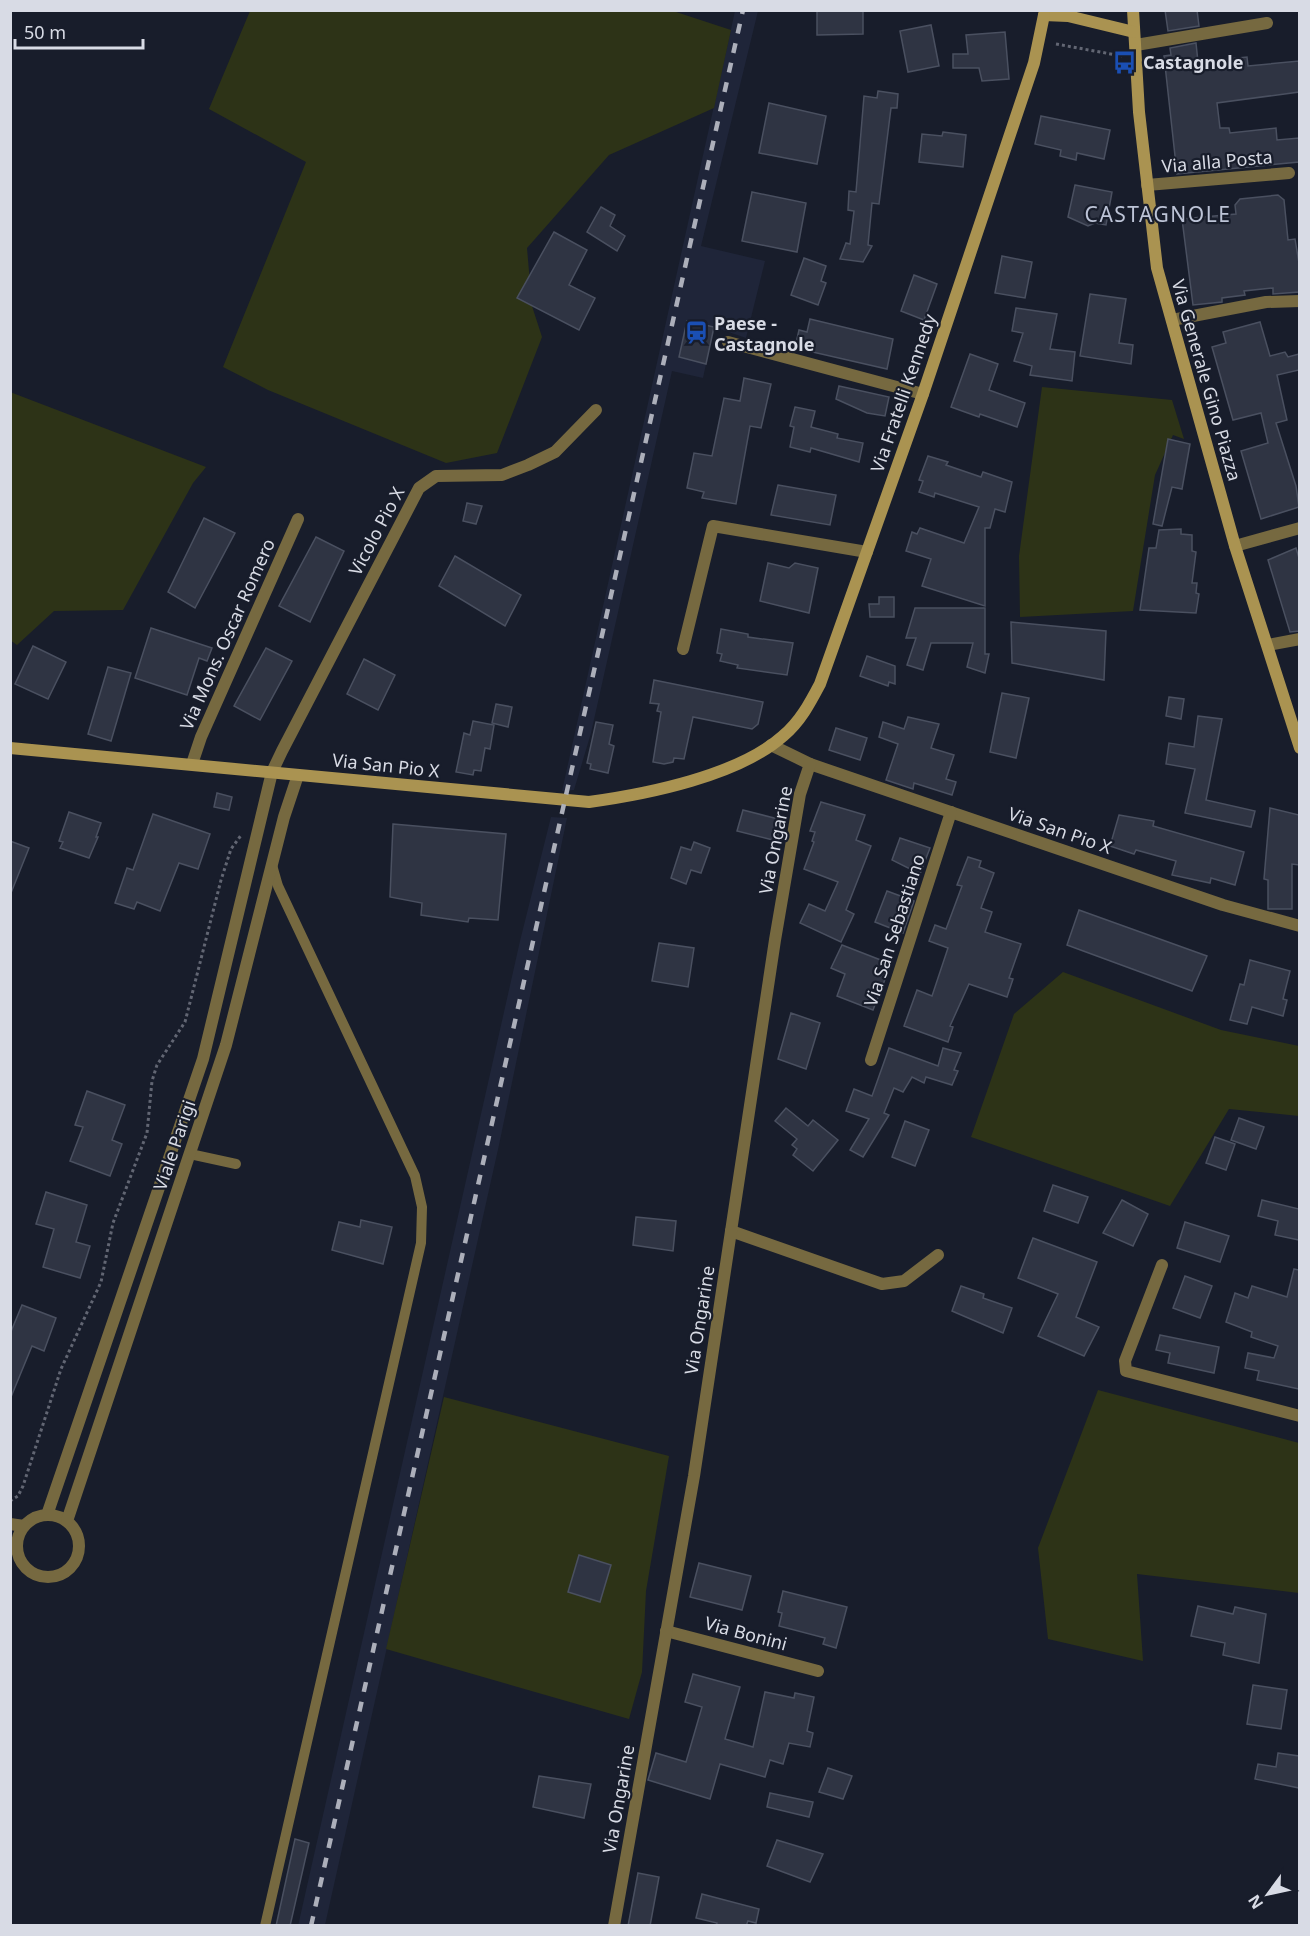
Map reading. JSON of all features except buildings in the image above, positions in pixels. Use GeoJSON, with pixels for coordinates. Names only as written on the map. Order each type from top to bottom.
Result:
{"type":"FeatureCollection","features":[{"type":"Feature","properties":{"kind":"street","name":"Via Generale Gino Piazza"},"geometry":{"type":"LineString","coordinates":[[1132,10],[1137,59],[1138,112],[1157,268],[1235,546],[1299,748]]}},
{"type":"Feature","properties":{"kind":"street"},"geometry":{"type":"LineString","coordinates":[[1045,12],[1068,16],[1135,38],[1267,23]]}},
{"type":"Feature","properties":{"kind":"street","name":"Via Fratelli Kennedy"},"geometry":{"type":"LineString","coordinates":[[752,756],[771,745],[796,723],[820,684],[923,394],[1034,63],[1045,12]]}},
{"type":"Feature","properties":{"kind":"street","name":"Via alla Posta"},"geometry":{"type":"LineString","coordinates":[[1148,185],[1289,173]]}},
{"type":"Feature","properties":{"kind":"street"},"geometry":{"type":"LineString","coordinates":[[1172,320],[1266,303],[1299,301]]}},
{"type":"Feature","properties":{"kind":"street"},"geometry":{"type":"LineString","coordinates":[[728,342],[923,394]]}},
{"type":"Feature","properties":{"kind":"street","name":"Vicolo Pio X"},"geometry":{"type":"LineString","coordinates":[[272,772],[419,488],[436,476],[502,475],[528,465],[555,452],[596,410]]}},
{"type":"Feature","properties":{"kind":"street","name":"Via Mons. Oscar Romero"},"geometry":{"type":"LineString","coordinates":[[192,764],[201,737],[298,519]]}},
{"type":"Feature","properties":{"kind":"street"},"geometry":{"type":"LineString","coordinates":[[683,649],[713,526],[867,552]]}},
{"type":"Feature","properties":{"kind":"street"},"geometry":{"type":"LineString","coordinates":[[1235,546],[1299,528]]}},
{"type":"Feature","properties":{"kind":"street"},"geometry":{"type":"LineString","coordinates":[[1268,645],[1299,639]]}},
{"type":"Feature","properties":{"kind":"street"},"geometry":{"type":"LineString","coordinates":[[771,745],[810,764]]}},
{"type":"Feature","properties":{"kind":"street","name":"Via San Pio X"},"geometry":{"type":"LineString","coordinates":[[10,748],[589,802],[653,793],[701,777],[752,756]]}},
{"type":"Feature","properties":{"kind":"street","name":"Via San Pio X"},"geometry":{"type":"LineString","coordinates":[[810,764],[1223,905],[1299,926]]}},
{"type":"Feature","properties":{"kind":"street","name":"Via Ongarine"},"geometry":{"type":"LineString","coordinates":[[614,1926],[694,1476],[777,929],[800,794],[810,764]]}},
{"type":"Feature","properties":{"kind":"street","name":"Viale Parigi"},"geometry":{"type":"LineString","coordinates":[[47,1515],[203,1059],[262,823],[272,772]]}},
{"type":"Feature","properties":{"kind":"street","name":"Viale Parigi"},"geometry":{"type":"LineString","coordinates":[[67,1521],[226,1046],[284,817],[298,775]]}},
{"type":"Feature","properties":{"kind":"street","name":"Via San Sebastiano"},"geometry":{"type":"LineString","coordinates":[[871,1060],[951,812]]}},
{"type":"Feature","properties":{"kind":"street"},"geometry":{"type":"LineString","coordinates":[[731,1231],[882,1284],[904,1281],[938,1255]]}},
{"type":"Feature","properties":{"kind":"street"},"geometry":{"type":"LineString","coordinates":[[1162,1265],[1125,1361],[1126,1371],[1299,1416]]}},
{"type":"Feature","properties":{"kind":"street"},"geometry":{"type":"LineString","coordinates":[[47,1515],[67,1521],[77,1536],[78,1553],[74,1563],[58,1575],[39,1575],[30,1571],[14,1548],[24,1526],[30,1520],[47,1515]]}},
{"type":"Feature","properties":{"kind":"street"},"geometry":{"type":"LineString","coordinates":[[10,1524],[24,1526]]}},
{"type":"Feature","properties":{"kind":"street","name":"Via Bonini"},"geometry":{"type":"LineString","coordinates":[[666,1631],[818,1671]]}},
{"type":"Feature","properties":{"kind":"lane"},"geometry":{"type":"LineString","coordinates":[[265,1926],[421,1244],[422,1216],[415,1176],[278,886],[272,865]]}},
{"type":"Feature","properties":{"kind":"lane"},"geometry":{"type":"LineString","coordinates":[[189,1154],[236,1164]]}},
{"type":"Feature","properties":{"kind":"path"},"geometry":{"type":"LineString","coordinates":[[1056,44],[1137,59]]}},
{"type":"Feature","properties":{"kind":"path"},"geometry":{"type":"LineString","coordinates":[[10,1501],[18,1496],[23,1486],[61,1369],[101,1282],[113,1223],[147,1134],[152,1080],[157,1065],[185,1022],[231,849],[241,835],[262,823]]}},
{"type":"Feature","properties":{"kind":"shaded area"},"geometry":{"type":"Polygon","coordinates":[[[735,11],[758,11],[701,246],[765,261],[746,338],[714,327],[703,378],[672,371],[591,733],[574,790],[562,791],[735,11]]]}},
{"type":"Feature","properties":{"kind":"shaded area"},"geometry":{"type":"Polygon","coordinates":[[[551,817],[567,818],[499,1145],[325,1925],[298,1926],[520,941],[551,817]]]}},
{"type":"Feature","properties":{"kind":"green space"},"geometry":{"type":"Polygon","coordinates":[[[670,10],[731,30],[714,108],[609,155],[527,248],[532,306],[542,337],[497,453],[446,463],[268,390],[223,367],[306,162],[209,109],[250,11],[670,10]]]}},
{"type":"Feature","properties":{"kind":"green space"},"geometry":{"type":"Polygon","coordinates":[[[1042,387],[1172,400],[1184,439],[1173,435],[1155,475],[1133,611],[1020,617],[1019,556],[1042,387]]]}},
{"type":"Feature","properties":{"kind":"green space"},"geometry":{"type":"Polygon","coordinates":[[[10,392],[206,467],[193,483],[123,610],[54,611],[17,645],[10,640],[10,392]]]}},
{"type":"Feature","properties":{"kind":"green space"},"geometry":{"type":"Polygon","coordinates":[[[1063,972],[1221,1030],[1299,1046],[1299,1116],[1229,1109],[1170,1206],[971,1137],[1014,1014],[1063,972]]]}},
{"type":"Feature","properties":{"kind":"green space"},"geometry":{"type":"Polygon","coordinates":[[[1098,1390],[1299,1443],[1299,1593],[1137,1574],[1143,1661],[1048,1639],[1038,1548],[1098,1390]]]}},
{"type":"Feature","properties":{"kind":"green space"},"geometry":{"type":"Polygon","coordinates":[[[444,1397],[669,1456],[646,1591],[642,1672],[629,1719],[386,1649],[444,1397]]]}},
{"type":"Feature","properties":{"kind":"railway"},"geometry":{"type":"LineString","coordinates":[[311,1926],[743,10]]}},
{"type":"Feature","properties":{"kind":"place","name":"Castagnole"},"geometry":{"type":"Point","coordinates":[1125,62]}},
{"type":"Feature","properties":{"kind":"place","name":"Paese - Castagnole"},"geometry":{"type":"Point","coordinates":[696,333]}},
{"type":"Feature","properties":{"kind":"district","name":"CASTAGNOLE"},"geometry":{"type":"Point","coordinates":[1158,214]}}]}
